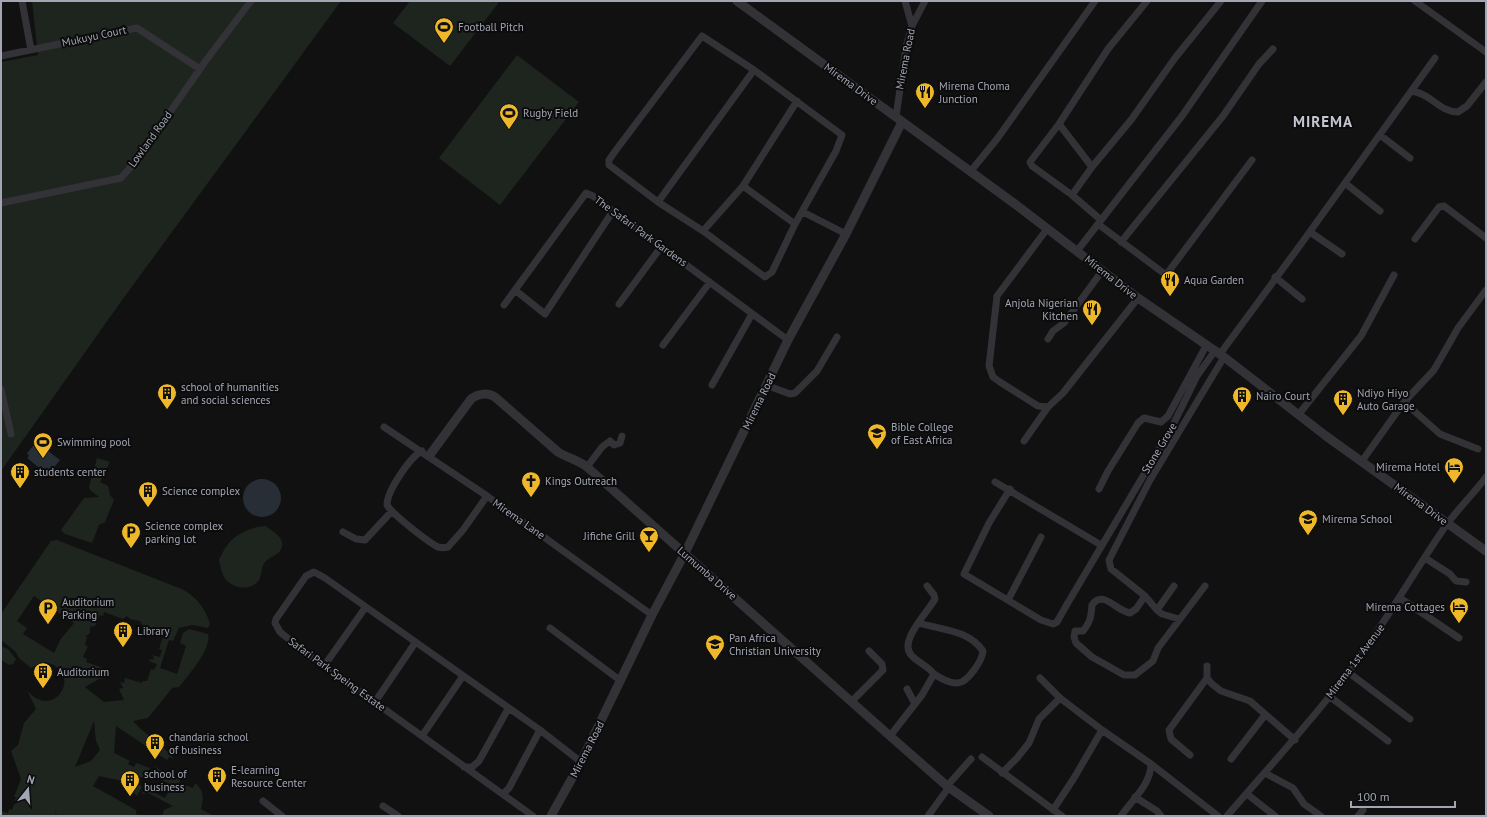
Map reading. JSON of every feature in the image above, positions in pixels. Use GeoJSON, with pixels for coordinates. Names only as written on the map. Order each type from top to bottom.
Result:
{"type":"FeatureCollection","features":[{"type":"Feature","properties":{"kind":"street"},"geometry":{"type":"LineString","coordinates":[[22,1],[31,50]]}},
{"type":"Feature","properties":{"kind":"street","name":"Lowland Road"},"geometry":{"type":"LineString","coordinates":[[1,203],[121,178],[135,162],[200,69],[251,1]]}},
{"type":"Feature","properties":{"kind":"street","name":"Mirema Drive"},"geometry":{"type":"LineString","coordinates":[[737,1],[1077,251],[1138,298],[1219,354],[1326,436],[1486,551]]}},
{"type":"Feature","properties":{"kind":"street","name":"Mirema Road"},"geometry":{"type":"LineString","coordinates":[[552,816],[581,762],[621,682],[652,615],[685,553],[788,340],[846,234],[899,120],[906,47],[912,26],[905,1]]}},
{"type":"Feature","properties":{"kind":"street"},"geometry":{"type":"LineString","coordinates":[[912,26],[925,1]]}},
{"type":"Feature","properties":{"kind":"street"},"geometry":{"type":"LineString","coordinates":[[970,172],[1095,1]]}},
{"type":"Feature","properties":{"kind":"street"},"geometry":{"type":"LineString","coordinates":[[1147,1],[1108,49],[1059,124],[1030,162],[1032,166],[1072,195],[1121,242],[1166,275],[1252,160]]}},
{"type":"Feature","properties":{"kind":"street"},"geometry":{"type":"LineString","coordinates":[[1072,195],[1092,167],[1131,120],[1175,58],[1221,1]]}},
{"type":"Feature","properties":{"kind":"street"},"geometry":{"type":"LineString","coordinates":[[1077,251],[1182,116],[1262,1]]}},
{"type":"Feature","properties":{"kind":"street"},"geometry":{"type":"LineString","coordinates":[[1415,1],[1486,52]]}},
{"type":"Feature","properties":{"kind":"street","name":"Mukuyu Court"},"geometry":{"type":"LineString","coordinates":[[1,56],[137,28],[200,69]]}},
{"type":"Feature","properties":{"kind":"street"},"geometry":{"type":"LineString","coordinates":[[700,37],[754,70],[797,102],[842,135],[836,151],[795,224],[772,272],[765,277],[703,231],[658,202],[610,168],[609,160],[700,37]]}},
{"type":"Feature","properties":{"kind":"street"},"geometry":{"type":"LineString","coordinates":[[1121,242],[1223,116],[1259,64],[1273,49]]}},
{"type":"Feature","properties":{"kind":"street"},"geometry":{"type":"LineString","coordinates":[[1179,619],[1162,614],[1145,596],[1111,569],[1110,556],[1219,354],[1310,232],[1435,58]]}},
{"type":"Feature","properties":{"kind":"street"},"geometry":{"type":"LineString","coordinates":[[658,202],[754,70]]}},
{"type":"Feature","properties":{"kind":"street"},"geometry":{"type":"LineString","coordinates":[[1412,91],[1422,92],[1448,111],[1458,112],[1467,106],[1486,82]]}},
{"type":"Feature","properties":{"kind":"street"},"geometry":{"type":"LineString","coordinates":[[703,231],[743,186],[797,102]]}},
{"type":"Feature","properties":{"kind":"street"},"geometry":{"type":"LineString","coordinates":[[1059,124],[1092,167]]}},
{"type":"Feature","properties":{"kind":"street"},"geometry":{"type":"LineString","coordinates":[[1380,135],[1410,158]]}},
{"type":"Feature","properties":{"kind":"street"},"geometry":{"type":"LineString","coordinates":[[1345,183],[1380,211]]}},
{"type":"Feature","properties":{"kind":"street"},"geometry":{"type":"LineString","coordinates":[[743,186],[795,224]]}},
{"type":"Feature","properties":{"kind":"street","name":"The Safari Park Gardens"},"geometry":{"type":"LineString","coordinates":[[504,305],[586,192],[788,340]]}},
{"type":"Feature","properties":{"kind":"street"},"geometry":{"type":"LineString","coordinates":[[1415,239],[1439,207],[1444,206],[1486,238]]}},
{"type":"Feature","properties":{"kind":"street"},"geometry":{"type":"LineString","coordinates":[[515,290],[545,314],[613,211]]}},
{"type":"Feature","properties":{"kind":"street"},"geometry":{"type":"LineString","coordinates":[[803,212],[846,234]]}},
{"type":"Feature","properties":{"kind":"street"},"geometry":{"type":"LineString","coordinates":[[1047,229],[997,296],[989,366],[993,377],[1000,382],[1038,406],[1048,407]]}},
{"type":"Feature","properties":{"kind":"street"},"geometry":{"type":"LineString","coordinates":[[1310,232],[1342,254]]}},
{"type":"Feature","properties":{"kind":"street"},"geometry":{"type":"LineString","coordinates":[[619,304],[661,246]]}},
{"type":"Feature","properties":{"kind":"street"},"geometry":{"type":"LineString","coordinates":[[1048,340],[1053,331],[1064,323],[1102,271]]}},
{"type":"Feature","properties":{"kind":"street"},"geometry":{"type":"LineString","coordinates":[[1299,414],[1361,336],[1394,276]]}},
{"type":"Feature","properties":{"kind":"street"},"geometry":{"type":"LineString","coordinates":[[1275,278],[1302,299]]}},
{"type":"Feature","properties":{"kind":"street"},"geometry":{"type":"LineString","coordinates":[[663,345],[710,282]]}},
{"type":"Feature","properties":{"kind":"street"},"geometry":{"type":"LineString","coordinates":[[1362,461],[1404,402],[1434,370],[1458,328],[1486,290]]}},
{"type":"Feature","properties":{"kind":"street"},"geometry":{"type":"LineString","coordinates":[[1024,441],[1048,407],[1063,393],[1138,298]]}},
{"type":"Feature","properties":{"kind":"street"},"geometry":{"type":"LineString","coordinates":[[712,385],[752,314]]}},
{"type":"Feature","properties":{"kind":"street"},"geometry":{"type":"LineString","coordinates":[[766,385],[790,394],[795,393],[817,371],[837,337]]}},
{"type":"Feature","properties":{"kind":"street"},"geometry":{"type":"LineString","coordinates":[[1099,489],[1108,471],[1138,423],[1144,418],[1161,422],[1168,416],[1206,346]]}},
{"type":"Feature","properties":{"kind":"street","name":"Stone Grove"},"geometry":{"type":"LineString","coordinates":[[1010,489],[990,523],[964,573],[1041,620],[1055,624],[1171,428],[1197,376],[1219,354]]}},
{"type":"Feature","properties":{"kind":"street"},"geometry":{"type":"LineString","coordinates":[[1,389],[11,434]]}},
{"type":"Feature","properties":{"kind":"street","name":"Lumumba Drive"},"geometry":{"type":"LineString","coordinates":[[425,454],[472,399],[482,394],[490,394],[508,407],[558,452],[566,457],[575,459],[587,467],[890,736],[948,786],[989,816]]}},
{"type":"Feature","properties":{"kind":"street"},"geometry":{"type":"LineString","coordinates":[[1404,402],[1440,434],[1478,449]]}},
{"type":"Feature","properties":{"kind":"street","name":"Mirema Lane"},"geometry":{"type":"LineString","coordinates":[[384,427],[487,496],[652,615]]}},
{"type":"Feature","properties":{"kind":"street"},"geometry":{"type":"LineString","coordinates":[[587,467],[602,447],[610,441],[614,445],[620,443],[622,436]]}},
{"type":"Feature","properties":{"kind":"street"},"geometry":{"type":"LineString","coordinates":[[425,454],[415,455],[387,498],[386,505],[438,547],[445,548],[452,544],[487,496]]}},
{"type":"Feature","properties":{"kind":"street","name":"Mirema 1st Avenue"},"geometry":{"type":"LineString","coordinates":[[1227,816],[1276,759],[1295,740],[1348,672],[1400,598],[1448,523],[1486,477]]}},
{"type":"Feature","properties":{"kind":"street"},"geometry":{"type":"LineString","coordinates":[[995,482],[1010,489],[1101,545]]}},
{"type":"Feature","properties":{"kind":"street"},"geometry":{"type":"LineString","coordinates":[[343,532],[356,539],[365,540],[392,511]]}},
{"type":"Feature","properties":{"kind":"street"},"geometry":{"type":"LineString","coordinates":[[1008,600],[1041,537]]}},
{"type":"Feature","properties":{"kind":"street"},"geometry":{"type":"LineString","coordinates":[[1425,558],[1450,574],[1456,581],[1466,582]]}},
{"type":"Feature","properties":{"kind":"street","name":"Safari Park Speing Estate"},"geometry":{"type":"LineString","coordinates":[[533,816],[324,666],[280,632],[275,623],[278,615],[306,576],[314,572],[320,575],[540,730],[581,762]]}},
{"type":"Feature","properties":{"kind":"street"},"geometry":{"type":"LineString","coordinates":[[919,623],[960,633],[974,641],[983,652],[982,657],[972,672],[961,682],[957,684],[934,674],[912,657],[909,650],[910,637],[919,623],[935,599],[928,586]]}},
{"type":"Feature","properties":{"kind":"street"},"geometry":{"type":"LineString","coordinates":[[1157,610],[1174,586]]}},
{"type":"Feature","properties":{"kind":"street"},"geometry":{"type":"LineString","coordinates":[[1145,596],[1130,613],[1103,599],[1096,599],[1092,605],[1092,617],[1089,623],[1083,631],[1075,631],[1074,638],[1076,643],[1101,664],[1124,675],[1135,676],[1153,662],[1158,648],[1205,586]]}},
{"type":"Feature","properties":{"kind":"street"},"geometry":{"type":"LineString","coordinates":[[1400,598],[1459,638]]}},
{"type":"Feature","properties":{"kind":"street"},"geometry":{"type":"LineString","coordinates":[[324,666],[365,608]]}},
{"type":"Feature","properties":{"kind":"street"},"geometry":{"type":"LineString","coordinates":[[550,628],[621,682]]}},
{"type":"Feature","properties":{"kind":"street"},"geometry":{"type":"LineString","coordinates":[[375,702],[415,643]]}},
{"type":"Feature","properties":{"kind":"street"},"geometry":{"type":"LineString","coordinates":[[852,701],[883,670],[882,664],[869,651]]}},
{"type":"Feature","properties":{"kind":"street"},"geometry":{"type":"LineString","coordinates":[[1207,666],[1208,678],[1221,691],[1250,701],[1295,740]]}},
{"type":"Feature","properties":{"kind":"street"},"geometry":{"type":"LineString","coordinates":[[1348,672],[1410,719]]}},
{"type":"Feature","properties":{"kind":"street"},"geometry":{"type":"LineString","coordinates":[[890,736],[915,704],[934,674]]}},
{"type":"Feature","properties":{"kind":"street"},"geometry":{"type":"LineString","coordinates":[[422,736],[462,676]]}},
{"type":"Feature","properties":{"kind":"street"},"geometry":{"type":"LineString","coordinates":[[1040,678],[1060,698],[1102,730],[1151,764],[1218,816]]}},
{"type":"Feature","properties":{"kind":"street"},"geometry":{"type":"LineString","coordinates":[[1190,755],[1171,740],[1169,730],[1208,678]]}},
{"type":"Feature","properties":{"kind":"street"},"geometry":{"type":"LineString","coordinates":[[908,689],[915,704]]}},
{"type":"Feature","properties":{"kind":"street"},"geometry":{"type":"LineString","coordinates":[[1329,696],[1388,741]]}},
{"type":"Feature","properties":{"kind":"street"},"geometry":{"type":"LineString","coordinates":[[1002,773],[1029,743],[1039,719],[1060,698]]}},
{"type":"Feature","properties":{"kind":"street"},"geometry":{"type":"LineString","coordinates":[[464,767],[472,767],[478,761],[508,708]]}},
{"type":"Feature","properties":{"kind":"street"},"geometry":{"type":"LineString","coordinates":[[1231,759],[1265,715]]}},
{"type":"Feature","properties":{"kind":"street"},"geometry":{"type":"LineString","coordinates":[[503,794],[509,788],[540,730]]}},
{"type":"Feature","properties":{"kind":"street"},"geometry":{"type":"LineString","coordinates":[[1053,810],[1102,730]]}},
{"type":"Feature","properties":{"kind":"street"},"geometry":{"type":"LineString","coordinates":[[982,758],[1062,816]]}},
{"type":"Feature","properties":{"kind":"street"},"geometry":{"type":"LineString","coordinates":[[928,816],[948,786],[971,759]]}},
{"type":"Feature","properties":{"kind":"street"},"geometry":{"type":"LineString","coordinates":[[1121,816],[1139,793],[1151,773],[1151,764]]}},
{"type":"Feature","properties":{"kind":"street"},"geometry":{"type":"LineString","coordinates":[[1264,773],[1293,788],[1304,804],[1321,816]]}},
{"type":"Feature","properties":{"kind":"street"},"geometry":{"type":"LineString","coordinates":[[1246,794],[1274,816]]}},
{"type":"Feature","properties":{"kind":"street"},"geometry":{"type":"LineString","coordinates":[[1135,797],[1157,810],[1161,816]]}},
{"type":"Feature","properties":{"kind":"street"},"geometry":{"type":"LineString","coordinates":[[263,801],[282,816]]}},
{"type":"Feature","properties":{"kind":"street"},"geometry":{"type":"LineString","coordinates":[[383,806],[398,816]]}},
{"type":"Feature","properties":{"kind":"street"},"geometry":{"type":"LineString","coordinates":[[1358,816],[1363,810]]}},
{"type":"Feature","properties":{"kind":"shaded area"},"geometry":{"type":"Polygon","coordinates":[[[32,1],[341,1],[120,303],[1,471],[1,62],[38,55],[32,1]]]}},
{"type":"Feature","properties":{"kind":"shaded area","name":"Football Pitch"},"geometry":{"type":"Polygon","coordinates":[[[410,1],[500,1],[450,66],[393,23],[410,1]]]}},
{"type":"Feature","properties":{"kind":"shaded area","name":"Rugby Field"},"geometry":{"type":"Polygon","coordinates":[[[517,55],[579,102],[500,205],[439,158],[517,55]]]}},
{"type":"Feature","properties":{"kind":"shaded area","name":"Swimming pool"},"geometry":{"type":"Polygon","coordinates":[[[39,444],[60,460],[48,475],[27,458],[29,456],[27,453],[34,445],[37,447],[39,444]]]}},
{"type":"Feature","properties":{"kind":"shaded area"},"geometry":{"type":"Polygon","coordinates":[[[97,458],[110,462],[100,482],[108,486],[110,495],[114,500],[105,522],[99,525],[92,543],[65,534],[61,530],[84,498],[99,497],[90,490],[89,487],[97,458]]]}},
{"type":"Feature","properties":{"kind":"shaded area"},"geometry":{"type":"Polygon","coordinates":[[[258,479],[266,479],[276,484],[280,491],[280,505],[276,512],[266,517],[258,517],[248,512],[246,509],[243,502],[243,494],[248,484],[251,482],[258,479]]]}},
{"type":"Feature","properties":{"kind":"shaded area"},"geometry":{"type":"Polygon","coordinates":[[[266,526],[277,534],[282,543],[281,549],[278,553],[265,562],[259,580],[255,584],[245,588],[235,586],[223,575],[219,560],[226,547],[234,538],[257,527],[266,526]]]}},
{"type":"Feature","properties":{"kind":"shaded area"},"geometry":{"type":"Polygon","coordinates":[[[57,540],[184,590],[200,604],[206,613],[210,624],[208,628],[193,625],[179,628],[173,641],[169,640],[160,668],[177,674],[186,646],[180,643],[183,633],[189,629],[208,634],[208,640],[203,654],[179,687],[172,688],[148,718],[133,721],[165,749],[174,759],[169,757],[167,760],[116,726],[114,753],[130,761],[128,764],[134,767],[136,763],[150,768],[144,779],[140,777],[137,782],[142,787],[137,796],[123,781],[99,776],[93,786],[136,810],[136,814],[143,816],[57,816],[55,810],[56,816],[1,816],[1,811],[8,813],[9,809],[12,810],[16,797],[14,797],[21,779],[11,751],[18,745],[24,723],[36,709],[27,690],[37,699],[47,701],[55,698],[61,692],[64,684],[63,675],[57,667],[45,662],[31,668],[19,658],[15,651],[1,640],[1,614],[51,541],[57,540]],[[34,596],[17,621],[27,628],[23,634],[54,653],[60,640],[74,623],[34,596]],[[104,612],[103,616],[100,615],[95,626],[90,627],[90,633],[85,637],[87,637],[85,645],[88,646],[83,657],[87,659],[86,662],[103,668],[100,675],[106,678],[99,679],[85,687],[104,702],[124,700],[119,689],[123,688],[120,682],[124,683],[125,678],[142,683],[143,681],[147,681],[151,669],[154,670],[157,664],[149,661],[150,659],[153,660],[154,657],[151,655],[160,657],[162,650],[159,649],[163,637],[161,636],[162,632],[143,626],[140,621],[130,619],[127,616],[123,619],[104,612]],[[94,721],[75,767],[91,761],[100,750],[96,741],[94,721]]]}},
{"type":"Feature","properties":{"kind":"shaded area"},"geometry":{"type":"Polygon","coordinates":[[[1,646],[8,649],[16,659],[13,664],[9,665],[1,660],[1,646]]]}},
{"type":"Feature","properties":{"kind":"shaded area"},"geometry":{"type":"Polygon","coordinates":[[[155,767],[164,772],[163,775],[168,777],[169,775],[180,780],[179,783],[193,788],[195,783],[202,792],[203,801],[201,809],[214,816],[162,816],[164,810],[173,806],[148,793],[141,794],[145,788],[165,798],[172,785],[155,777],[154,780],[149,778],[155,767]]]}},
{"type":"Feature","properties":{"kind":"place","name":"Football Pitch"},"geometry":{"type":"Point","coordinates":[444,44]}},
{"type":"Feature","properties":{"kind":"place","name":"Mirema Choma Junction"},"geometry":{"type":"Point","coordinates":[925,109]}},
{"type":"Feature","properties":{"kind":"place","name":"Rugby Field"},"geometry":{"type":"Point","coordinates":[509,130]}},
{"type":"Feature","properties":{"kind":"place","name":"Aqua Garden"},"geometry":{"type":"Point","coordinates":[1170,297]}},
{"type":"Feature","properties":{"kind":"place","name":"Anjola Nigerian Kitchen"},"geometry":{"type":"Point","coordinates":[1092,326]}},
{"type":"Feature","properties":{"kind":"place","name":"school of humanities and social sciences"},"geometry":{"type":"Point","coordinates":[167,410]}},
{"type":"Feature","properties":{"kind":"place","name":"Nairo Court"},"geometry":{"type":"Point","coordinates":[1242,413]}},
{"type":"Feature","properties":{"kind":"place","name":"Ndiyo Hiyo Auto Garage"},"geometry":{"type":"Point","coordinates":[1343,416]}},
{"type":"Feature","properties":{"kind":"place","name":"Bible College of East Africa"},"geometry":{"type":"Point","coordinates":[877,450]}},
{"type":"Feature","properties":{"kind":"place","name":"Swimming pool"},"geometry":{"type":"Point","coordinates":[43,459]}},
{"type":"Feature","properties":{"kind":"place","name":"Mirema Hotel"},"geometry":{"type":"Point","coordinates":[1454,484]}},
{"type":"Feature","properties":{"kind":"place","name":"students center"},"geometry":{"type":"Point","coordinates":[20,489]}},
{"type":"Feature","properties":{"kind":"place","name":"Kings Outreach"},"geometry":{"type":"Point","coordinates":[531,498]}},
{"type":"Feature","properties":{"kind":"place","name":"Science complex"},"geometry":{"type":"Point","coordinates":[148,508]}},
{"type":"Feature","properties":{"kind":"place","name":"Mirema School"},"geometry":{"type":"Point","coordinates":[1308,536]}},
{"type":"Feature","properties":{"kind":"place","name":"Science complex parking lot"},"geometry":{"type":"Point","coordinates":[131,549]}},
{"type":"Feature","properties":{"kind":"place","name":"Jifiche Grill"},"geometry":{"type":"Point","coordinates":[649,553]}},
{"type":"Feature","properties":{"kind":"place","name":"Mirema Cottages"},"geometry":{"type":"Point","coordinates":[1459,624]}},
{"type":"Feature","properties":{"kind":"place","name":"Auditorium Parking"},"geometry":{"type":"Point","coordinates":[48,625]}},
{"type":"Feature","properties":{"kind":"place","name":"Library"},"geometry":{"type":"Point","coordinates":[123,648]}},
{"type":"Feature","properties":{"kind":"place","name":"Pan Africa Christian University"},"geometry":{"type":"Point","coordinates":[715,661]}},
{"type":"Feature","properties":{"kind":"place","name":"Auditorium"},"geometry":{"type":"Point","coordinates":[43,689]}},
{"type":"Feature","properties":{"kind":"place","name":"chandaria school of business"},"geometry":{"type":"Point","coordinates":[155,760]}},
{"type":"Feature","properties":{"kind":"place","name":"E-learning Resource Center"},"geometry":{"type":"Point","coordinates":[217,793]}},
{"type":"Feature","properties":{"kind":"place","name":"school of business"},"geometry":{"type":"Point","coordinates":[130,797]}},
{"type":"Feature","properties":{"kind":"district","name":"MIREMA"},"geometry":{"type":"Point","coordinates":[1323,122]}}]}
